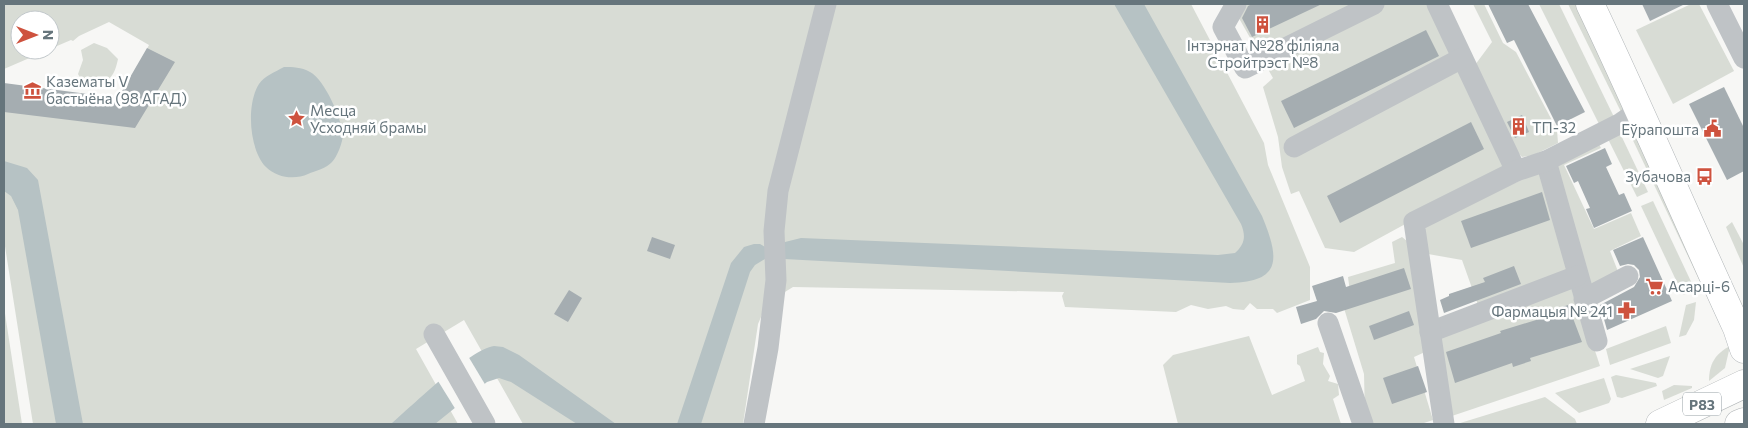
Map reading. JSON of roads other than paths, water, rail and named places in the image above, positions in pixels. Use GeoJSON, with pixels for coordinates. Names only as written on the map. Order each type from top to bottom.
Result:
{"type":"FeatureCollection","features":[{"type":"Feature","properties":{"kind":"main road"},"geometry":{"type":"LineString","coordinates":[[1590,4],[1640,110],[1677,199],[1737,328],[1744,349]]}},
{"type":"Feature","properties":{"kind":"main road"},"geometry":{"type":"LineString","coordinates":[[1640,110],[1662,143],[1744,310]]}},
{"type":"Feature","properties":{"kind":"main road","name":"Р83"},"geometry":{"type":"LineString","coordinates":[[1660,424],[1744,384]]}},
{"type":"Feature","properties":{"kind":"main road","name":"Р83"},"geometry":{"type":"LineString","coordinates":[[1739,424],[1744,422]]}},
{"type":"Feature","properties":{"kind":"lane"},"geometry":{"type":"LineString","coordinates":[[754,424],[768,348],[776,280],[774,231],[778,191],[826,4]]}},
{"type":"Feature","properties":{"kind":"lane"},"geometry":{"type":"LineString","coordinates":[[1236,4],[1223,27],[1245,68],[1374,4]]}},
{"type":"Feature","properties":{"kind":"lane"},"geometry":{"type":"LineString","coordinates":[[1436,4],[1516,171]]}},
{"type":"Feature","properties":{"kind":"lane"},"geometry":{"type":"LineString","coordinates":[[1717,4],[1744,58]]}},
{"type":"Feature","properties":{"kind":"lane"},"geometry":{"type":"LineString","coordinates":[[1294,147],[1462,58]]}},
{"type":"Feature","properties":{"kind":"lane"},"geometry":{"type":"LineString","coordinates":[[1444,424],[1414,222],[1516,171],[1546,161],[1621,123],[1640,110]]}},
{"type":"Feature","properties":{"kind":"lane"},"geometry":{"type":"LineString","coordinates":[[1546,161],[1577,276],[1597,341]]}},
{"type":"Feature","properties":{"kind":"lane"},"geometry":{"type":"LineString","coordinates":[[1430,332],[1577,276]]}},
{"type":"Feature","properties":{"kind":"lane"},"geometry":{"type":"LineString","coordinates":[[1584,299],[1628,276]]}},
{"type":"Feature","properties":{"kind":"lane"},"geometry":{"type":"LineString","coordinates":[[1328,324],[1363,424]]}},
{"type":"Feature","properties":{"kind":"lane"},"geometry":{"type":"LineString","coordinates":[[434,334],[485,424]]}},
{"type":"Feature","properties":{"kind":"place","name":"Інтэрнат №28 фiлiяла Стройтрэст №8"},"geometry":{"type":"Point","coordinates":[1263,24]}},
{"type":"Feature","properties":{"kind":"place","name":"Казематы V бастыёна (98 АГАД)"},"geometry":{"type":"Point","coordinates":[32,90]}},
{"type":"Feature","properties":{"kind":"place","name":"Месца Усходняй брамы"},"geometry":{"type":"Point","coordinates":[296,119]}},
{"type":"Feature","properties":{"kind":"place","name":"ТП-32"},"geometry":{"type":"Point","coordinates":[1518,127]}},
{"type":"Feature","properties":{"kind":"place","name":"Еўрапошта"},"geometry":{"type":"Point","coordinates":[1713,129]}},
{"type":"Feature","properties":{"kind":"place","name":"Зубачова"},"geometry":{"type":"Point","coordinates":[1705,176]}},
{"type":"Feature","properties":{"kind":"place","name":"Асарці-6"},"geometry":{"type":"Point","coordinates":[1654,286]}},
{"type":"Feature","properties":{"kind":"place","name":"Фармацыя № 241"},"geometry":{"type":"Point","coordinates":[1627,311]}}]}
